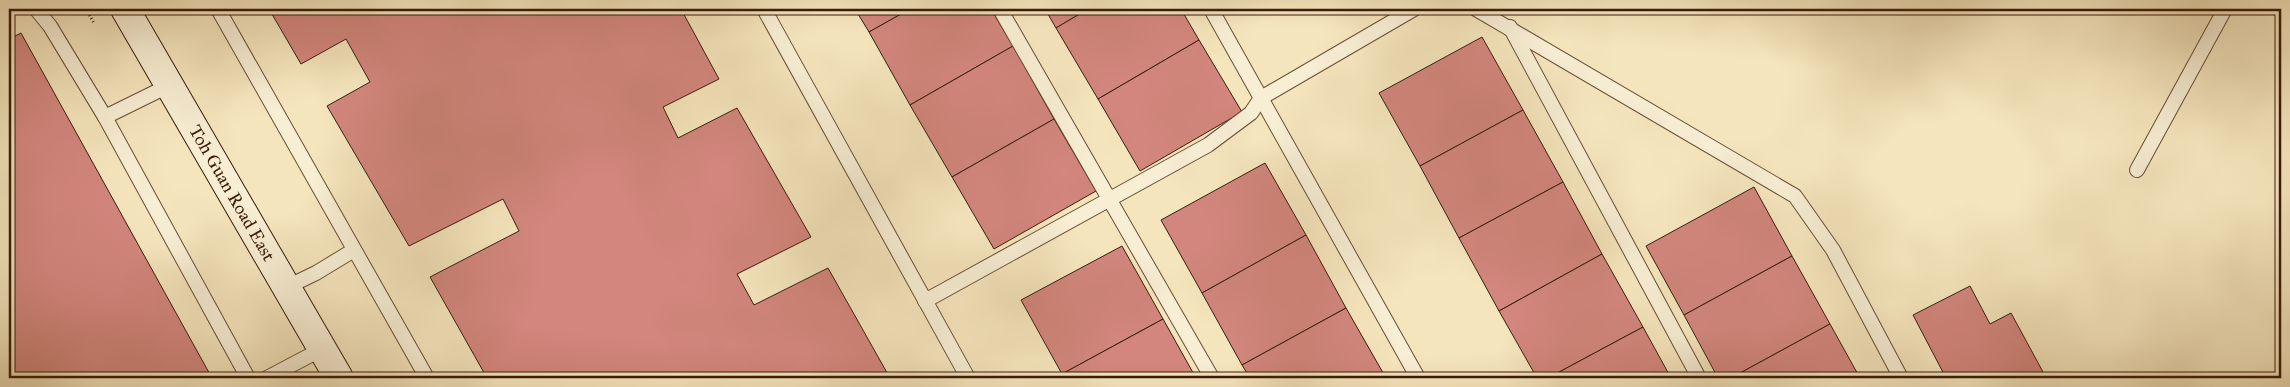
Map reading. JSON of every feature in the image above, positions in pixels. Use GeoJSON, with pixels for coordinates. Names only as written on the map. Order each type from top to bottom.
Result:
{"type":"FeatureCollection","features":[{"type":"Feature","properties":{"kind":"street","name":"Toh Guan Road East"},"geometry":{"type":"LineString","coordinates":[[125,9],[339,378]]}},
{"type":"Feature","properties":{"kind":"lane"},"geometry":{"type":"LineString","coordinates":[[36,9],[50,26],[105,117],[248,378]]}},
{"type":"Feature","properties":{"kind":"lane"},"geometry":{"type":"LineString","coordinates":[[218,9],[427,378]]}},
{"type":"Feature","properties":{"kind":"lane"},"geometry":{"type":"LineString","coordinates":[[764,9],[968,378]]}},
{"type":"Feature","properties":{"kind":"lane"},"geometry":{"type":"LineString","coordinates":[[1000,9],[1212,378]]}},
{"type":"Feature","properties":{"kind":"lane"},"geometry":{"type":"LineString","coordinates":[[1212,9],[1418,378]]}},
{"type":"Feature","properties":{"kind":"lane"},"geometry":{"type":"LineString","coordinates":[[925,301],[1225,134],[1251,113],[1262,98],[1414,9]]}},
{"type":"Feature","properties":{"kind":"lane"},"geometry":{"type":"LineString","coordinates":[[1476,9],[1510,27],[1795,196],[1832,250],[1901,378]]}},
{"type":"Feature","properties":{"kind":"lane"},"geometry":{"type":"LineString","coordinates":[[2137,170],[2225,9]]}},
{"type":"Feature","properties":{"kind":"lane"},"geometry":{"type":"LineString","coordinates":[[1510,27],[1699,378]]}},
{"type":"Feature","properties":{"kind":"lane"},"geometry":{"type":"LineString","coordinates":[[105,117],[170,85]]}},
{"type":"Feature","properties":{"kind":"lane"},"geometry":{"type":"LineString","coordinates":[[287,287],[316,273],[354,250]]}},
{"type":"Feature","properties":{"kind":"lane"},"geometry":{"type":"LineString","coordinates":[[267,378],[322,349]]}},
{"type":"Feature","properties":{"kind":"building"},"geometry":{"type":"Polygon","coordinates":[[[269,9],[681,9],[719,79],[663,107],[678,138],[737,108],[811,237],[737,274],[754,305],[828,268],[890,378],[550,378],[548,375],[543,378],[487,378],[430,277],[519,231],[503,199],[409,246],[327,106],[370,82],[346,39],[301,64],[269,9]]]}},
{"type":"Feature","properties":{"kind":"building"},"geometry":{"type":"Polygon","coordinates":[[[855,9],[910,9],[869,32],[855,9]]]}},
{"type":"Feature","properties":{"kind":"building"},"geometry":{"type":"Polygon","coordinates":[[[910,9],[991,9],[1013,46],[910,105],[869,32],[910,9]]]}},
{"type":"Feature","properties":{"kind":"building"},"geometry":{"type":"Polygon","coordinates":[[[1045,9],[1088,9],[1056,28],[1045,9]]]}},
{"type":"Feature","properties":{"kind":"building"},"geometry":{"type":"Polygon","coordinates":[[[1088,9],[1181,9],[1199,40],[1098,99],[1056,28],[1088,9]]]}},
{"type":"Feature","properties":{"kind":"building"},"geometry":{"type":"Polygon","coordinates":[[[21,33],[212,378],[9,378],[9,39],[21,33]]]}},
{"type":"Feature","properties":{"kind":"building"},"geometry":{"type":"Polygon","coordinates":[[[1482,37],[1523,110],[1420,166],[1379,93],[1482,37]]]}},
{"type":"Feature","properties":{"kind":"building"},"geometry":{"type":"Polygon","coordinates":[[[1199,40],[1242,112],[1140,171],[1098,99],[1199,40]]]}},
{"type":"Feature","properties":{"kind":"building"},"geometry":{"type":"Polygon","coordinates":[[[1013,46],[1054,119],[952,177],[910,105],[1013,46]]]}},
{"type":"Feature","properties":{"kind":"building"},"geometry":{"type":"Polygon","coordinates":[[[1523,110],[1563,182],[1459,238],[1420,166],[1523,110]]]}},
{"type":"Feature","properties":{"kind":"building"},"geometry":{"type":"Polygon","coordinates":[[[1054,119],[1096,191],[994,249],[952,177],[1054,119]]]}},
{"type":"Feature","properties":{"kind":"building"},"geometry":{"type":"Polygon","coordinates":[[[1265,163],[1306,235],[1202,293],[1161,220],[1265,163]]]}},
{"type":"Feature","properties":{"kind":"building"},"geometry":{"type":"Polygon","coordinates":[[[1563,182],[1602,254],[1499,311],[1459,238],[1563,182]]]}},
{"type":"Feature","properties":{"kind":"building"},"geometry":{"type":"Polygon","coordinates":[[[1754,187],[1792,256],[1684,315],[1646,246],[1754,187]]]}},
{"type":"Feature","properties":{"kind":"building"},"geometry":{"type":"Polygon","coordinates":[[[1306,235],[1346,308],[1242,365],[1202,293],[1306,235]]]}},
{"type":"Feature","properties":{"kind":"building"},"geometry":{"type":"Polygon","coordinates":[[[1122,246],[1163,319],[1062,374],[1021,300],[1122,246]]]}},
{"type":"Feature","properties":{"kind":"building"},"geometry":{"type":"Polygon","coordinates":[[[1602,254],[1643,327],[1548,378],[1537,378],[1499,311],[1602,254]]]}},
{"type":"Feature","properties":{"kind":"building"},"geometry":{"type":"Polygon","coordinates":[[[1792,256],[1830,324],[1731,378],[1718,378],[1684,315],[1792,256]]]}},
{"type":"Feature","properties":{"kind":"building"},"geometry":{"type":"Polygon","coordinates":[[[1970,286],[1990,324],[2011,313],[2043,372],[2032,378],[1946,378],[1913,315],[1970,286]]]}},
{"type":"Feature","properties":{"kind":"building"},"geometry":{"type":"Polygon","coordinates":[[[1346,308],[1386,378],[1250,378],[1242,365],[1346,308]]]}},
{"type":"Feature","properties":{"kind":"building"},"geometry":{"type":"Polygon","coordinates":[[[1163,319],[1196,378],[1064,378],[1062,374],[1163,319]]]}},
{"type":"Feature","properties":{"kind":"building"},"geometry":{"type":"Polygon","coordinates":[[[1830,324],[1860,378],[1731,378],[1830,324]]]}},
{"type":"Feature","properties":{"kind":"building"},"geometry":{"type":"Polygon","coordinates":[[[1643,327],[1671,378],[1548,378],[1643,327]]]}}]}
